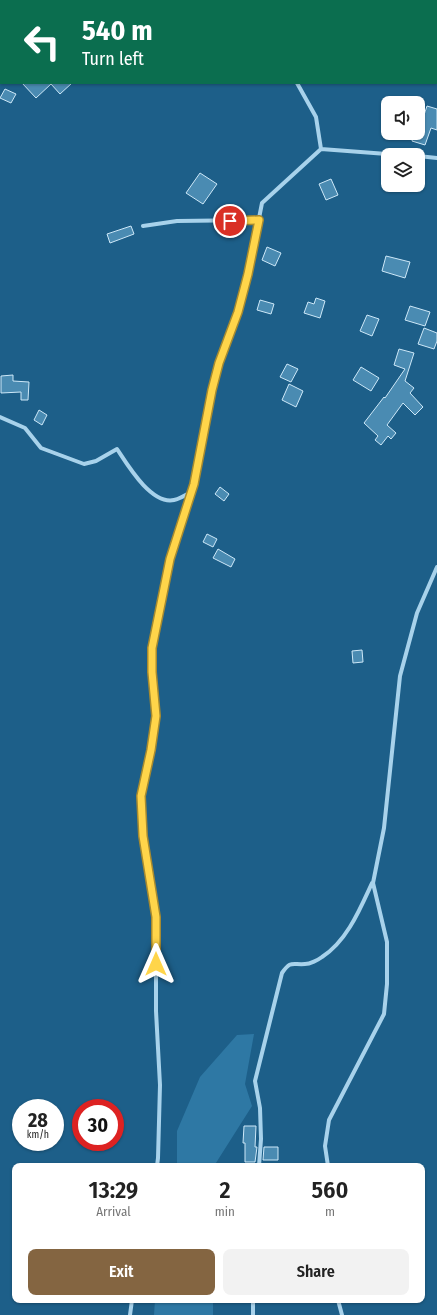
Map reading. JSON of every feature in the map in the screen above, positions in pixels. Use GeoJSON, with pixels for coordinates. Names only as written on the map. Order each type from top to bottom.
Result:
{"type":"FeatureCollection","features":[{"type":"Feature","properties":{"kind":"street"},"geometry":{"type":"LineString","coordinates":[[298,84],[316,118],[321,149]]}},
{"type":"Feature","properties":{"kind":"street"},"geometry":{"type":"LineString","coordinates":[[157,1163],[160,1085],[156,1011],[156,917],[143,836],[141,796],[151,750],[156,716],[152,672],[152,648],[170,559],[191,492],[219,363],[238,312],[248,274],[262,203],[321,149],[381,154]]}},
{"type":"Feature","properties":{"kind":"street"},"geometry":{"type":"LineString","coordinates":[[425,157],[437,158]]}},
{"type":"Feature","properties":{"kind":"street"},"geometry":{"type":"LineString","coordinates":[[143,226],[177,221],[259,220]]}},
{"type":"Feature","properties":{"kind":"street"},"geometry":{"type":"LineString","coordinates":[[0,417],[25,428],[41,448],[84,464],[96,461],[116,449],[142,485],[162,499],[173,501],[191,492]]}},
{"type":"Feature","properties":{"kind":"street"},"geometry":{"type":"LineString","coordinates":[[259,1163],[261,1139],[260,1108],[255,1082],[282,973],[287,965],[294,963],[306,965],[322,958],[332,949],[347,932],[373,883],[384,828],[400,676],[417,613],[437,567]]}},
{"type":"Feature","properties":{"kind":"street"},"geometry":{"type":"LineString","coordinates":[[328,1163],[325,1146],[330,1120],[384,1014],[387,984],[387,942],[373,883]]}},
{"type":"Feature","properties":{"kind":"street"},"geometry":{"type":"LineString","coordinates":[[130,1315],[132,1303]]}},
{"type":"Feature","properties":{"kind":"street"},"geometry":{"type":"LineString","coordinates":[[253,1303],[253,1315]]}},
{"type":"Feature","properties":{"kind":"street"},"geometry":{"type":"LineString","coordinates":[[339,1303],[342,1315]]}},
{"type":"Feature","properties":{"kind":"shaded area"},"geometry":{"type":"Polygon","coordinates":[[[254,1034],[245,1084],[252,1106],[216,1163],[177,1163],[177,1131],[200,1077],[237,1035],[254,1034]]]}},
{"type":"Feature","properties":{"kind":"shaded area"},"geometry":{"type":"Polygon","coordinates":[[[155,1303],[213,1303],[213,1315],[154,1315],[155,1303]]]}},
{"type":"Feature","properties":{"kind":"building"},"geometry":{"type":"Polygon","coordinates":[[[23,84],[51,84],[36,98],[23,84]]]}},
{"type":"Feature","properties":{"kind":"building"},"geometry":{"type":"Polygon","coordinates":[[[51,84],[71,84],[60,94],[51,84]]]}},
{"type":"Feature","properties":{"kind":"building"},"geometry":{"type":"Polygon","coordinates":[[[5,89],[16,94],[11,103],[0,98],[5,89]]]}},
{"type":"Feature","properties":{"kind":"building"},"geometry":{"type":"Polygon","coordinates":[[[427,106],[437,109],[437,130],[431,128],[425,145],[412,141],[425,140],[425,112],[427,106]]]}},
{"type":"Feature","properties":{"kind":"building"},"geometry":{"type":"Polygon","coordinates":[[[200,173],[217,184],[203,204],[186,193],[200,173]]]}},
{"type":"Feature","properties":{"kind":"building"},"geometry":{"type":"Polygon","coordinates":[[[331,179],[338,195],[326,200],[319,184],[331,179]]]}},
{"type":"Feature","properties":{"kind":"building"},"geometry":{"type":"Polygon","coordinates":[[[131,226],[134,234],[110,243],[107,234],[131,226]]]}},
{"type":"Feature","properties":{"kind":"building"},"geometry":{"type":"Polygon","coordinates":[[[267,247],[281,253],[275,266],[262,260],[267,247]]]}},
{"type":"Feature","properties":{"kind":"building"},"geometry":{"type":"Polygon","coordinates":[[[386,256],[410,262],[405,278],[382,271],[386,256]]]}},
{"type":"Feature","properties":{"kind":"building"},"geometry":{"type":"Polygon","coordinates":[[[316,298],[325,301],[320,318],[304,313],[308,302],[314,304],[316,298]]]}},
{"type":"Feature","properties":{"kind":"building"},"geometry":{"type":"Polygon","coordinates":[[[260,300],[274,304],[271,314],[257,310],[260,300]]]}},
{"type":"Feature","properties":{"kind":"building"},"geometry":{"type":"Polygon","coordinates":[[[410,306],[430,312],[425,326],[405,320],[410,306]]]}},
{"type":"Feature","properties":{"kind":"building"},"geometry":{"type":"Polygon","coordinates":[[[367,315],[379,319],[372,336],[360,331],[367,315]]]}},
{"type":"Feature","properties":{"kind":"building"},"geometry":{"type":"Polygon","coordinates":[[[424,328],[437,333],[437,341],[434,349],[418,344],[424,328]]]}},
{"type":"Feature","properties":{"kind":"building"},"geometry":{"type":"Polygon","coordinates":[[[399,349],[414,353],[405,381],[414,388],[410,393],[423,407],[415,415],[403,403],[387,425],[396,433],[391,439],[388,436],[381,445],[375,440],[378,436],[364,423],[384,397],[385,398],[405,369],[394,365],[399,349]]]}},
{"type":"Feature","properties":{"kind":"building"},"geometry":{"type":"Polygon","coordinates":[[[287,364],[298,369],[291,382],[280,377],[287,364]]]}},
{"type":"Feature","properties":{"kind":"building"},"geometry":{"type":"Polygon","coordinates":[[[361,367],[379,378],[371,391],[353,380],[361,367]]]}},
{"type":"Feature","properties":{"kind":"building"},"geometry":{"type":"Polygon","coordinates":[[[13,375],[13,381],[29,382],[28,400],[21,400],[21,392],[1,393],[1,376],[13,375]]]}},
{"type":"Feature","properties":{"kind":"building"},"geometry":{"type":"Polygon","coordinates":[[[289,384],[303,391],[296,407],[282,400],[289,384]]]}},
{"type":"Feature","properties":{"kind":"building"},"geometry":{"type":"Polygon","coordinates":[[[39,410],[47,415],[42,425],[34,420],[39,410]]]}},
{"type":"Feature","properties":{"kind":"building"},"geometry":{"type":"Polygon","coordinates":[[[220,487],[229,494],[224,501],[215,494],[220,487]]]}},
{"type":"Feature","properties":{"kind":"building"},"geometry":{"type":"Polygon","coordinates":[[[207,534],[217,539],[213,547],[203,542],[207,534]]]}},
{"type":"Feature","properties":{"kind":"building"},"geometry":{"type":"Polygon","coordinates":[[[218,549],[235,559],[231,567],[213,558],[218,549]]]}},
{"type":"Feature","properties":{"kind":"building"},"geometry":{"type":"Polygon","coordinates":[[[362,650],[363,662],[353,663],[352,651],[362,650]]]}},
{"type":"Feature","properties":{"kind":"building"},"geometry":{"type":"Polygon","coordinates":[[[244,1126],[256,1126],[255,1147],[257,1147],[255,1162],[245,1162],[245,1143],[243,1143],[244,1126]]]}},
{"type":"Feature","properties":{"kind":"building"},"geometry":{"type":"Polygon","coordinates":[[[264,1147],[278,1147],[278,1160],[263,1160],[264,1147]]]}},
{"type":"Feature","properties":{"kind":"route"},"geometry":{"type":"LineString","coordinates":[[156,964],[156,917],[143,836],[141,796],[151,750],[156,716],[152,672],[152,648],[170,559],[194,484],[212,390],[219,363],[238,312],[248,274],[259,220],[230,221]]}}]}
